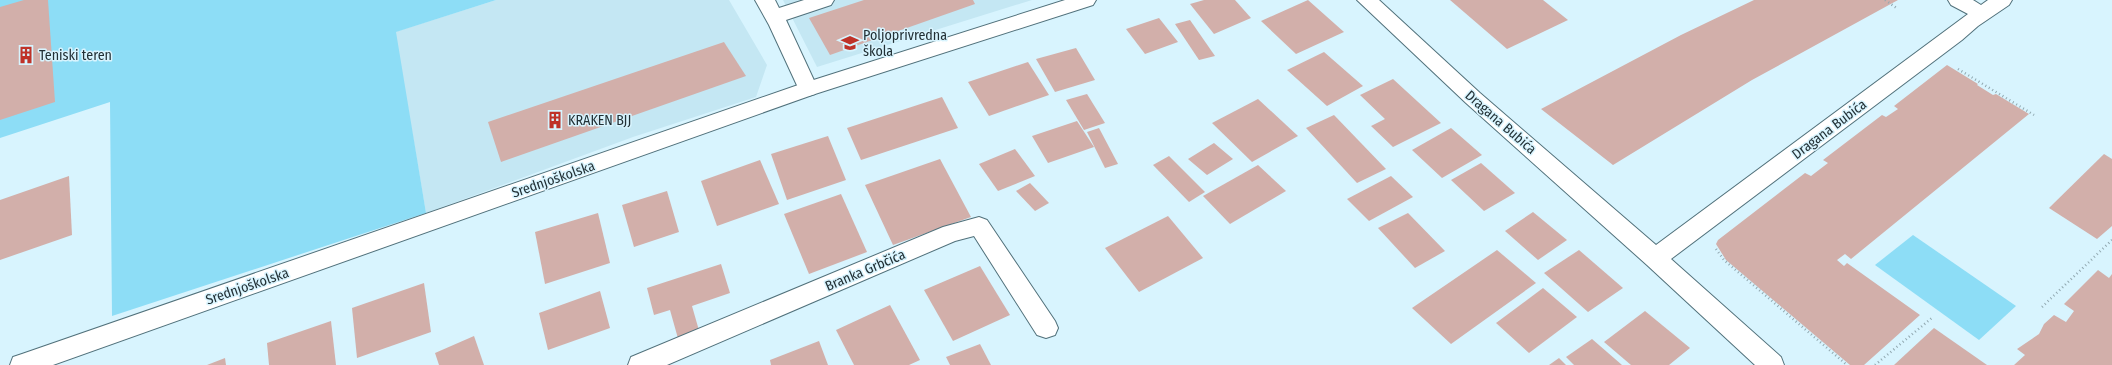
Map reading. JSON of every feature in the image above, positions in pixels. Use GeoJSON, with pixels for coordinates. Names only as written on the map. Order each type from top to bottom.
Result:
{"type":"FeatureCollection","features":[{"type":"Feature","properties":{"kind":"street"},"geometry":{"type":"LineString","coordinates":[[765,0],[775,17],[808,89]]}},
{"type":"Feature","properties":{"kind":"street"},"geometry":{"type":"LineString","coordinates":[[775,17],[824,0]]}},
{"type":"Feature","properties":{"kind":"street","name":"Srednjoškolska"},"geometry":{"type":"LineString","coordinates":[[22,365],[808,89],[1086,0]]}},
{"type":"Feature","properties":{"kind":"street","name":"Dragana Bubića"},"geometry":{"type":"LineString","coordinates":[[1367,0],[1772,365]]}},
{"type":"Feature","properties":{"kind":"street"},"geometry":{"type":"LineString","coordinates":[[1958,0],[1981,13]]}},
{"type":"Feature","properties":{"kind":"street","name":"Dragana Bubića"},"geometry":{"type":"LineString","coordinates":[[1655,258],[1955,35],[1981,13],[2002,0]]}},
{"type":"Feature","properties":{"kind":"street","name":"Branka Grbčića"},"geometry":{"type":"LineString","coordinates":[[640,365],[951,233],[979,226],[1046,328]]}},
{"type":"Feature","properties":{"kind":"path"},"geometry":{"type":"LineString","coordinates":[[1885,0],[1898,9]]}},
{"type":"Feature","properties":{"kind":"path"},"geometry":{"type":"LineString","coordinates":[[1952,65],[2034,115]]}},
{"type":"Feature","properties":{"kind":"path"},"geometry":{"type":"LineString","coordinates":[[2042,307],[2112,240]]}},
{"type":"Feature","properties":{"kind":"path"},"geometry":{"type":"LineString","coordinates":[[1715,246],[1724,260],[1847,365]]}},
{"type":"Feature","properties":{"kind":"path"},"geometry":{"type":"LineString","coordinates":[[1875,365],[1933,317]]}},
{"type":"Feature","properties":{"kind":"shaded area"},"geometry":{"type":"Polygon","coordinates":[[[0,0],[496,0],[396,32],[426,213],[112,316],[110,102],[0,138],[0,0]]]}},
{"type":"Feature","properties":{"kind":"shaded area"},"geometry":{"type":"Polygon","coordinates":[[[496,0],[729,0],[767,65],[756,97],[633,137],[426,213],[395,32],[496,0]]]}},
{"type":"Feature","properties":{"kind":"shaded area","name":"Poljoprivredna škola"},"geometry":{"type":"Polygon","coordinates":[[[783,0],[1032,0],[817,67],[783,0]]]}},
{"type":"Feature","properties":{"kind":"shaded area"},"geometry":{"type":"Polygon","coordinates":[[[1913,235],[2016,306],[1979,340],[1875,265],[1913,235]]]}},
{"type":"Feature","properties":{"kind":"building","name":"Teniski teren"},"geometry":{"type":"Polygon","coordinates":[[[24,0],[48,0],[55,102],[0,120],[0,7],[24,0]]]}},
{"type":"Feature","properties":{"kind":"building"},"geometry":{"type":"Polygon","coordinates":[[[864,0],[973,0],[975,4],[830,55],[809,18],[864,0]]]}},
{"type":"Feature","properties":{"kind":"building"},"geometry":{"type":"Polygon","coordinates":[[[1204,0],[1235,0],[1251,18],[1214,34],[1190,4],[1204,0]]]}},
{"type":"Feature","properties":{"kind":"building"},"geometry":{"type":"Polygon","coordinates":[[[1308,0],[1344,32],[1296,54],[1261,21],[1308,0]]]}},
{"type":"Feature","properties":{"kind":"building"},"geometry":{"type":"Polygon","coordinates":[[[1450,0],[1543,0],[1568,20],[1507,49],[1450,0]]]}},
{"type":"Feature","properties":{"kind":"building"},"geometry":{"type":"Polygon","coordinates":[[[1754,0],[1898,0],[1752,80],[1613,165],[1541,109],[1681,35],[1754,0]]]}},
{"type":"Feature","properties":{"kind":"building"},"geometry":{"type":"Polygon","coordinates":[[[1159,18],[1178,42],[1145,54],[1126,29],[1159,18]]]}},
{"type":"Feature","properties":{"kind":"building"},"geometry":{"type":"Polygon","coordinates":[[[1190,20],[1215,56],[1199,60],[1175,24],[1190,20]]]}},
{"type":"Feature","properties":{"kind":"building"},"geometry":{"type":"Polygon","coordinates":[[[724,42],[746,76],[501,162],[488,122],[724,42]]]}},
{"type":"Feature","properties":{"kind":"building"},"geometry":{"type":"Polygon","coordinates":[[[1076,48],[1095,80],[1055,92],[1036,59],[1076,48]]]}},
{"type":"Feature","properties":{"kind":"building"},"geometry":{"type":"Polygon","coordinates":[[[1324,52],[1363,86],[1327,106],[1287,70],[1324,52]]]}},
{"type":"Feature","properties":{"kind":"building"},"geometry":{"type":"Polygon","coordinates":[[[1028,62],[1049,95],[989,116],[968,82],[1028,62]]]}},
{"type":"Feature","properties":{"kind":"building"},"geometry":{"type":"Polygon","coordinates":[[[1947,65],[1993,95],[1996,94],[2029,114],[1851,259],[1845,254],[1837,260],[1844,266],[1847,263],[1920,315],[1864,365],[1850,365],[1726,260],[1716,244],[1718,240],[1805,173],[1811,176],[1828,163],[1823,160],[1882,115],[1886,117],[1898,109],[1894,106],[1947,65]]]}},
{"type":"Feature","properties":{"kind":"building"},"geometry":{"type":"Polygon","coordinates":[[[1393,79],[1441,123],[1393,147],[1371,126],[1385,119],[1360,95],[1393,79]]]}},
{"type":"Feature","properties":{"kind":"building"},"geometry":{"type":"Polygon","coordinates":[[[1087,94],[1105,123],[1084,130],[1066,100],[1087,94]]]}},
{"type":"Feature","properties":{"kind":"building"},"geometry":{"type":"Polygon","coordinates":[[[942,97],[958,128],[861,160],[847,128],[942,97]]]}},
{"type":"Feature","properties":{"kind":"building"},"geometry":{"type":"Polygon","coordinates":[[[1258,99],[1298,136],[1252,162],[1212,123],[1258,99]]]}},
{"type":"Feature","properties":{"kind":"building"},"geometry":{"type":"Polygon","coordinates":[[[1334,115],[1386,169],[1357,183],[1306,128],[1334,115]]]}},
{"type":"Feature","properties":{"kind":"building"},"geometry":{"type":"Polygon","coordinates":[[[1077,121],[1094,147],[1048,163],[1032,136],[1077,121]]]}},
{"type":"Feature","properties":{"kind":"building"},"geometry":{"type":"Polygon","coordinates":[[[1099,128],[1118,164],[1105,168],[1087,132],[1099,128]]]}},
{"type":"Feature","properties":{"kind":"building"},"geometry":{"type":"Polygon","coordinates":[[[1451,128],[1482,155],[1442,178],[1412,150],[1451,128]]]}},
{"type":"Feature","properties":{"kind":"building"},"geometry":{"type":"Polygon","coordinates":[[[828,136],[846,180],[787,200],[771,154],[828,136]]]}},
{"type":"Feature","properties":{"kind":"building"},"geometry":{"type":"Polygon","coordinates":[[[1214,143],[1233,159],[1207,175],[1188,159],[1214,143]]]}},
{"type":"Feature","properties":{"kind":"building"},"geometry":{"type":"Polygon","coordinates":[[[1015,149],[1035,176],[998,191],[979,164],[1015,149]]]}},
{"type":"Feature","properties":{"kind":"building"},"geometry":{"type":"Polygon","coordinates":[[[2104,154],[2112,159],[2112,226],[2097,239],[2049,208],[2104,154]]]}},
{"type":"Feature","properties":{"kind":"building"},"geometry":{"type":"Polygon","coordinates":[[[1169,156],[1205,192],[1189,202],[1153,165],[1169,156]]]}},
{"type":"Feature","properties":{"kind":"building"},"geometry":{"type":"Polygon","coordinates":[[[940,159],[971,217],[893,245],[865,185],[940,159]]]}},
{"type":"Feature","properties":{"kind":"building"},"geometry":{"type":"Polygon","coordinates":[[[760,160],[779,204],[717,226],[701,181],[760,160]]]}},
{"type":"Feature","properties":{"kind":"building"},"geometry":{"type":"Polygon","coordinates":[[[1481,163],[1515,193],[1484,211],[1451,180],[1481,163]]]}},
{"type":"Feature","properties":{"kind":"building"},"geometry":{"type":"Polygon","coordinates":[[[1258,165],[1286,191],[1230,224],[1203,196],[1258,165]]]}},
{"type":"Feature","properties":{"kind":"building"},"geometry":{"type":"Polygon","coordinates":[[[69,176],[72,235],[0,260],[0,200],[69,176]]]}},
{"type":"Feature","properties":{"kind":"building"},"geometry":{"type":"Polygon","coordinates":[[[1391,176],[1413,197],[1369,221],[1347,199],[1391,176]]]}},
{"type":"Feature","properties":{"kind":"building"},"geometry":{"type":"Polygon","coordinates":[[[1030,183],[1049,203],[1035,211],[1016,191],[1030,183]]]}},
{"type":"Feature","properties":{"kind":"building"},"geometry":{"type":"Polygon","coordinates":[[[667,191],[679,232],[634,247],[622,205],[667,191]]]}},
{"type":"Feature","properties":{"kind":"building"},"geometry":{"type":"Polygon","coordinates":[[[841,194],[867,252],[809,274],[784,214],[841,194]]]}},
{"type":"Feature","properties":{"kind":"building"},"geometry":{"type":"Polygon","coordinates":[[[1533,212],[1567,240],[1538,260],[1505,231],[1533,212]]]}},
{"type":"Feature","properties":{"kind":"building"},"geometry":{"type":"Polygon","coordinates":[[[598,213],[610,263],[545,284],[535,232],[598,213]]]}},
{"type":"Feature","properties":{"kind":"building"},"geometry":{"type":"Polygon","coordinates":[[[1408,213],[1445,251],[1415,268],[1378,228],[1408,213]]]}},
{"type":"Feature","properties":{"kind":"building"},"geometry":{"type":"Polygon","coordinates":[[[1168,216],[1203,258],[1139,292],[1105,248],[1168,216]]]}},
{"type":"Feature","properties":{"kind":"building"},"geometry":{"type":"Polygon","coordinates":[[[1497,250],[1536,283],[1451,344],[1412,308],[1497,250]]]}},
{"type":"Feature","properties":{"kind":"building"},"geometry":{"type":"Polygon","coordinates":[[[1579,250],[1623,288],[1588,312],[1544,273],[1579,250]]]}},
{"type":"Feature","properties":{"kind":"building"},"geometry":{"type":"Polygon","coordinates":[[[721,264],[730,293],[692,306],[700,334],[679,342],[670,310],[654,315],[647,288],[721,264]]]}},
{"type":"Feature","properties":{"kind":"building"},"geometry":{"type":"Polygon","coordinates":[[[980,266],[1010,315],[953,341],[924,290],[980,266]]]}},
{"type":"Feature","properties":{"kind":"building"},"geometry":{"type":"Polygon","coordinates":[[[2098,270],[2109,278],[2112,274],[2112,365],[2014,365],[2025,355],[2017,349],[2039,334],[2044,324],[2054,315],[2066,322],[2074,311],[2064,304],[2098,270]]]}},
{"type":"Feature","properties":{"kind":"building"},"geometry":{"type":"Polygon","coordinates":[[[424,283],[431,332],[357,358],[352,308],[424,283]]]}},
{"type":"Feature","properties":{"kind":"building"},"geometry":{"type":"Polygon","coordinates":[[[1543,288],[1577,317],[1529,353],[1496,323],[1543,288]]]}},
{"type":"Feature","properties":{"kind":"building"},"geometry":{"type":"Polygon","coordinates":[[[600,291],[610,328],[548,350],[539,313],[600,291]]]}},
{"type":"Feature","properties":{"kind":"building"},"geometry":{"type":"Polygon","coordinates":[[[890,305],[920,360],[909,365],[854,365],[836,330],[890,305]]]}},
{"type":"Feature","properties":{"kind":"building"},"geometry":{"type":"Polygon","coordinates":[[[1645,311],[1690,348],[1669,365],[1631,365],[1604,342],[1645,311]]]}},
{"type":"Feature","properties":{"kind":"building"},"geometry":{"type":"Polygon","coordinates":[[[331,321],[336,365],[269,365],[267,343],[331,321]]]}},
{"type":"Feature","properties":{"kind":"building"},"geometry":{"type":"Polygon","coordinates":[[[1934,328],[1987,365],[1894,365],[1934,328]]]}},
{"type":"Feature","properties":{"kind":"building"},"geometry":{"type":"Polygon","coordinates":[[[474,336],[484,365],[439,365],[435,353],[474,336]]]}},
{"type":"Feature","properties":{"kind":"building"},"geometry":{"type":"Polygon","coordinates":[[[1592,339],[1622,365],[1574,365],[1566,357],[1592,339]]]}},
{"type":"Feature","properties":{"kind":"building"},"geometry":{"type":"Polygon","coordinates":[[[819,341],[828,365],[771,365],[770,360],[819,341]]]}},
{"type":"Feature","properties":{"kind":"building"},"geometry":{"type":"Polygon","coordinates":[[[980,344],[991,365],[950,365],[946,357],[980,344]]]}},
{"type":"Feature","properties":{"kind":"building"},"geometry":{"type":"Polygon","coordinates":[[[225,358],[226,365],[207,365],[225,358]]]}},
{"type":"Feature","properties":{"kind":"building"},"geometry":{"type":"Polygon","coordinates":[[[1559,358],[1566,365],[1549,365],[1559,358]]]}},
{"type":"Feature","properties":{"kind":"place","name":"Poljoprivredna škola"},"geometry":{"type":"Point","coordinates":[850,43]}},
{"type":"Feature","properties":{"kind":"place","name":"Teniski teren"},"geometry":{"type":"Point","coordinates":[26,55]}},
{"type":"Feature","properties":{"kind":"place","name":"KRAKEN BJJ"},"geometry":{"type":"Point","coordinates":[555,120]}}]}
